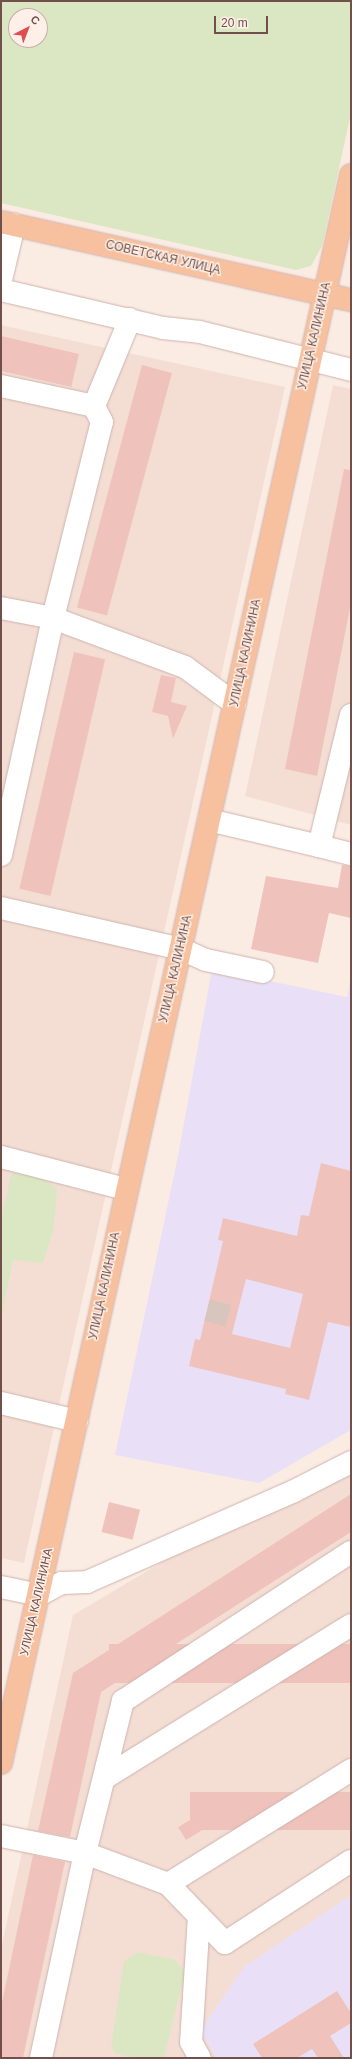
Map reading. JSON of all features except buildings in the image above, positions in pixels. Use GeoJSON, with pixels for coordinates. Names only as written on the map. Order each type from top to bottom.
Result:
{"type":"FeatureCollection","features":[{"type":"Feature","properties":{"kind":"main road","name":"УЛИЦА КАЛИНИНА"},"geometry":{"type":"LineString","coordinates":[[1,1763],[77,1421],[126,1189],[235,704],[309,357],[351,176]]}},
{"type":"Feature","properties":{"kind":"main road","name":"СОВЕТСКАЯ УЛИЦА"},"geometry":{"type":"LineString","coordinates":[[7,223],[351,300]]}},
{"type":"Feature","properties":{"kind":"main road","name":"СОВЕТСКАЯ УЛИЦА"},"geometry":{"type":"LineString","coordinates":[[324,294],[351,314]]}},
{"type":"Feature","properties":{"kind":"street"},"geometry":{"type":"LineString","coordinates":[[1,280],[7,223]]}},
{"type":"Feature","properties":{"kind":"street"},"geometry":{"type":"LineString","coordinates":[[1,290],[164,328],[200,332],[309,357],[351,370]]}},
{"type":"Feature","properties":{"kind":"street"},"geometry":{"type":"LineString","coordinates":[[1,855],[53,618],[102,422],[94,406],[130,319]]}},
{"type":"Feature","properties":{"kind":"street"},"geometry":{"type":"LineString","coordinates":[[1,386],[94,406]]}},
{"type":"Feature","properties":{"kind":"street"},"geometry":{"type":"LineString","coordinates":[[1,608],[53,618],[186,667],[235,704]]}},
{"type":"Feature","properties":{"kind":"street"},"geometry":{"type":"LineString","coordinates":[[319,846],[349,737],[351,715]]}},
{"type":"Feature","properties":{"kind":"street"},"geometry":{"type":"LineString","coordinates":[[209,820],[351,854]]}},
{"type":"Feature","properties":{"kind":"street"},"geometry":{"type":"LineString","coordinates":[[1,908],[181,948],[206,960],[263,972]]}},
{"type":"Feature","properties":{"kind":"street"},"geometry":{"type":"LineString","coordinates":[[1,1157],[126,1189]]}},
{"type":"Feature","properties":{"kind":"street"},"geometry":{"type":"LineString","coordinates":[[1,1403],[77,1421]]}},
{"type":"Feature","properties":{"kind":"street"},"geometry":{"type":"LineString","coordinates":[[1,1586],[39,1595],[62,1583],[87,1582],[131,1564],[351,1462]]}},
{"type":"Feature","properties":{"kind":"street"},"geometry":{"type":"LineString","coordinates":[[42,2058],[85,1853],[106,1777],[123,1701],[351,1552]]}},
{"type":"Feature","properties":{"kind":"street"},"geometry":{"type":"LineString","coordinates":[[106,1777],[351,1625]]}},
{"type":"Feature","properties":{"kind":"street"},"geometry":{"type":"LineString","coordinates":[[168,1884],[351,1770]]}},
{"type":"Feature","properties":{"kind":"street"},"geometry":{"type":"LineString","coordinates":[[1,1836],[85,1853],[168,1884],[225,1943],[351,1861]]}},
{"type":"Feature","properties":{"kind":"street"},"geometry":{"type":"LineString","coordinates":[[199,1916],[190,2042],[200,2058]]}},
{"type":"Feature","properties":{"kind":"shaded area"},"geometry":{"type":"Polygon","coordinates":[[[1,325],[285,387],[24,1563],[1,1558],[1,325]]]}},
{"type":"Feature","properties":{"kind":"shaded area"},"geometry":{"type":"Polygon","coordinates":[[[333,385],[351,389],[351,825],[245,796],[333,385]]]}},
{"type":"Feature","properties":{"kind":"shaded area"},"geometry":{"type":"Polygon","coordinates":[[[212,969],[347,997],[351,974],[351,1430],[259,1483],[115,1455],[178,1156],[212,969]]]}},
{"type":"Feature","properties":{"kind":"shaded area"},"geometry":{"type":"Polygon","coordinates":[[[351,1450],[351,2058],[1,2058],[1,1949],[73,1615],[351,1450]]]}},
{"type":"Feature","properties":{"kind":"shaded area"},"geometry":{"type":"Polygon","coordinates":[[[351,1895],[351,2058],[217,2058],[200,2031],[244,1967],[351,1895]]]}},
{"type":"Feature","properties":{"kind":"green space"},"geometry":{"type":"Polygon","coordinates":[[[1,1],[351,1],[351,113],[322,246],[311,266],[296,270],[1,203],[1,1]]]}},
{"type":"Feature","properties":{"kind":"green space"},"geometry":{"type":"Polygon","coordinates":[[[29,1168],[57,1189],[54,1228],[43,1263],[13,1260],[1,1319],[1,1220],[11,1175],[29,1168]]]}},
{"type":"Feature","properties":{"kind":"green space"},"geometry":{"type":"Polygon","coordinates":[[[138,1952],[175,1960],[185,1972],[164,2058],[136,2058],[116,2054],[111,2048],[124,1961],[138,1952]]]}},
{"type":"Feature","properties":{"kind":"tunnel"},"geometry":{"type":"LineString","coordinates":[[207,1310],[236,1318]]}}]}
